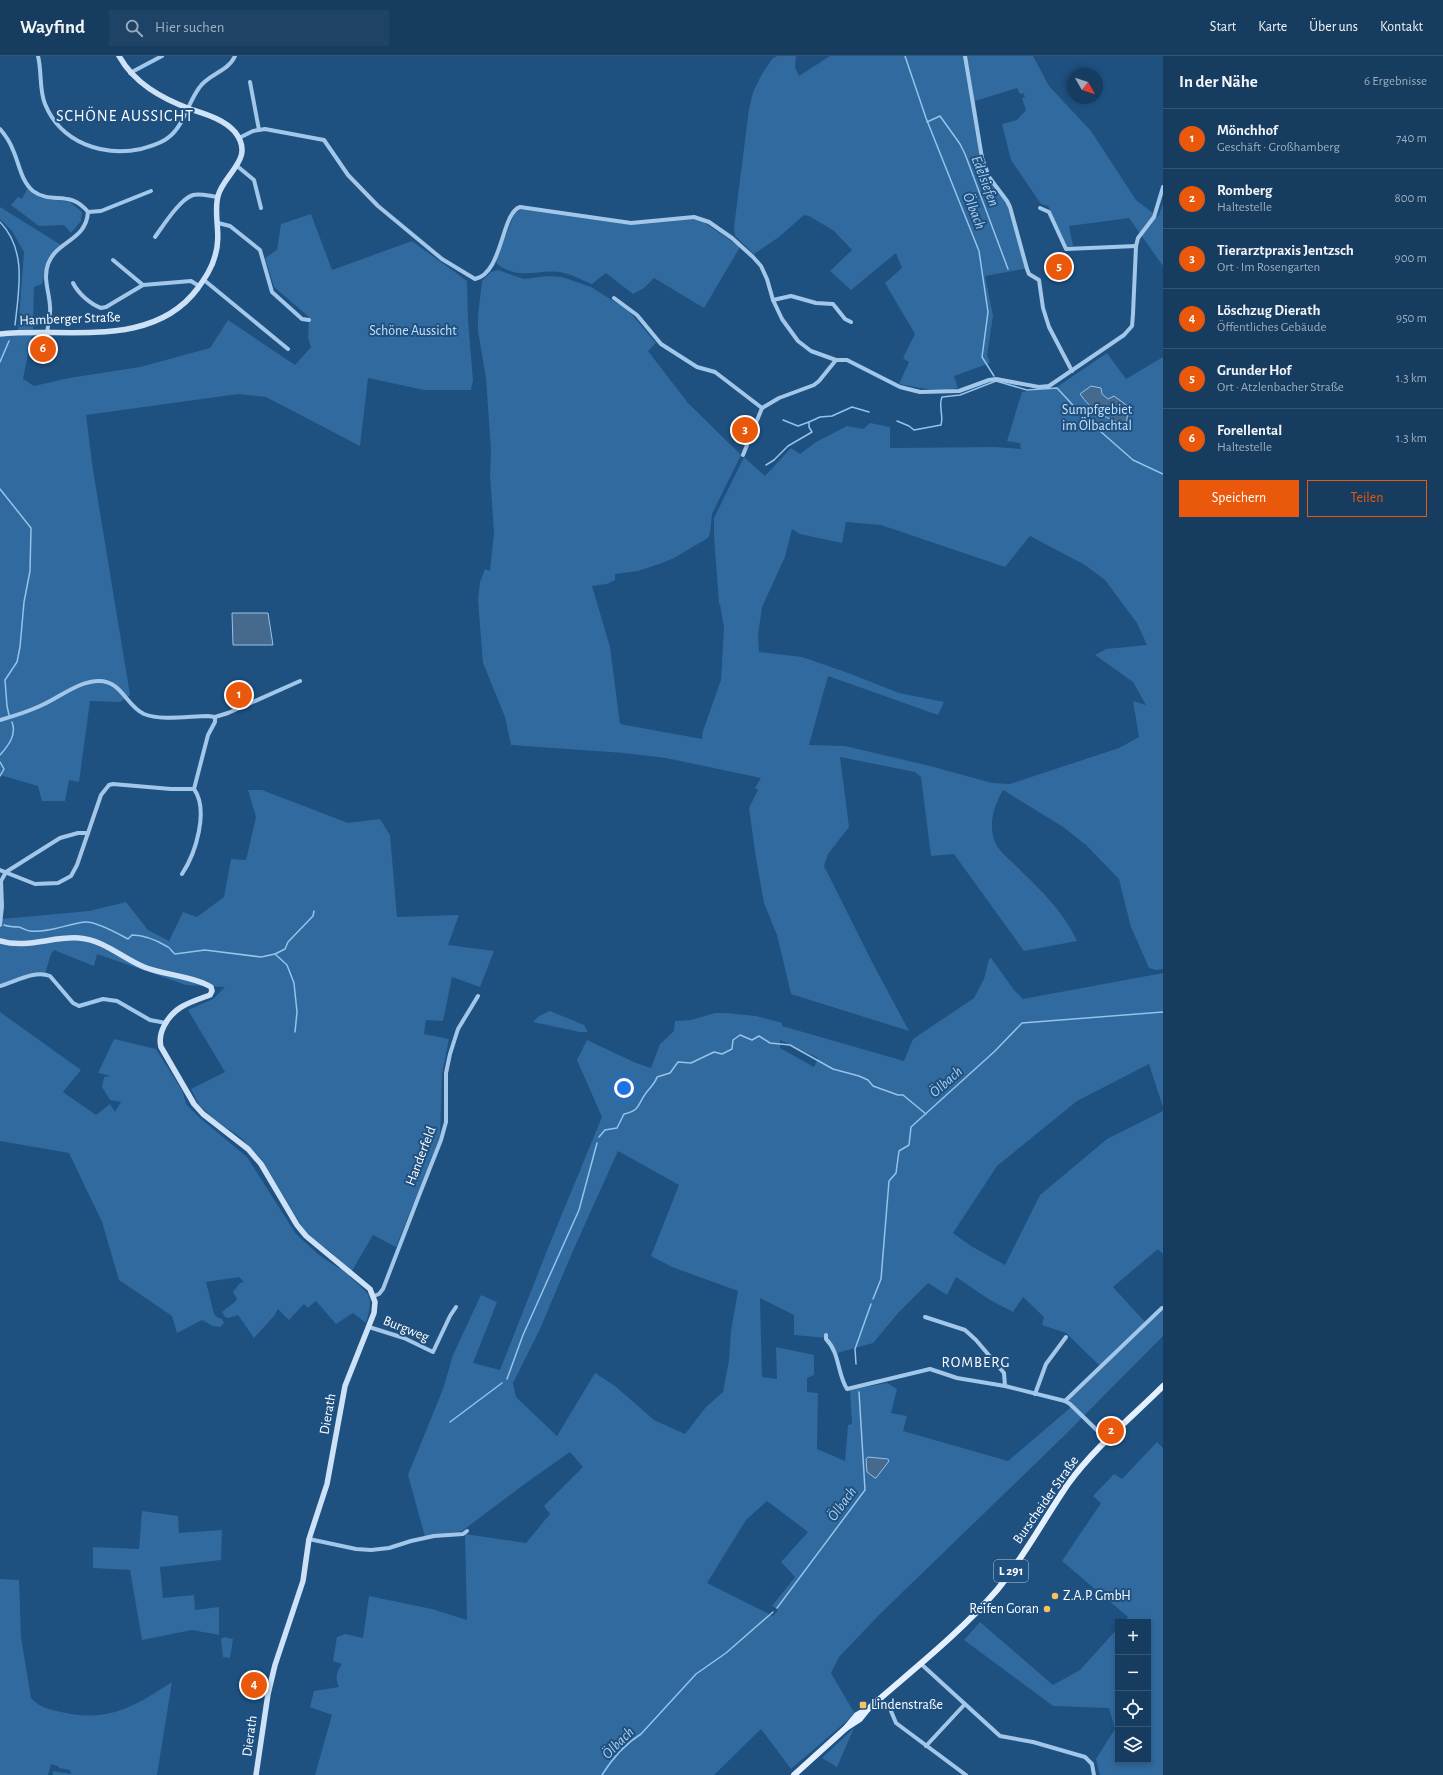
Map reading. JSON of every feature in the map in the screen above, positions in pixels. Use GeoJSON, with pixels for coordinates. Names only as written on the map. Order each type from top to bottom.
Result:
{"type":"FeatureCollection","features":[{"type":"Feature","properties":{"kind":"main road","name":"Burscheider Straße"},"geometry":{"type":"LineString","coordinates":[[794,1775],[846,1728],[860,1719],[868,1709],[974,1614],[998,1588],[1031,1543],[1069,1484],[1084,1464],[1163,1386]]}},
{"type":"Feature","properties":{"kind":"street"},"geometry":{"type":"LineString","coordinates":[[38,56],[45,104],[52,116],[70,136],[91,147],[101,150],[124,151],[150,147],[162,142],[177,129],[199,87],[229,65],[235,56]]}},
{"type":"Feature","properties":{"kind":"street"},"geometry":{"type":"LineString","coordinates":[[119,56],[130,73],[162,97],[210,116],[226,125],[239,138],[242,154],[237,166],[223,184],[217,197],[203,194],[192,195],[184,200],[155,237]]}},
{"type":"Feature","properties":{"kind":"street"},"geometry":{"type":"LineString","coordinates":[[130,73],[162,56]]}},
{"type":"Feature","properties":{"kind":"street"},"geometry":{"type":"LineString","coordinates":[[965,56],[979,142],[989,177],[1010,207],[1027,269],[1029,274],[1039,280],[1043,308],[1049,327],[1072,371]]}},
{"type":"Feature","properties":{"kind":"street"},"geometry":{"type":"LineString","coordinates":[[250,82],[259,130]]}},
{"type":"Feature","properties":{"kind":"street"},"geometry":{"type":"LineString","coordinates":[[0,129],[9,140],[22,175],[32,190],[44,196],[73,199],[82,205],[88,212],[87,221],[84,228],[78,235],[55,252],[47,268],[46,283],[50,313],[47,334]]}},
{"type":"Feature","properties":{"kind":"street"},"geometry":{"type":"LineString","coordinates":[[239,138],[265,129],[324,140],[348,175],[378,206],[442,259],[472,278],[477,278],[484,275],[492,264],[511,216],[517,208],[526,207],[632,223],[687,217],[702,218],[732,238],[754,257],[761,266],[767,279],[773,300],[782,319],[792,334],[805,347],[836,360],[847,360],[896,386],[920,392],[959,391],[989,380],[996,379],[1045,387],[1118,340],[1132,326],[1136,246],[1138,238],[1154,217],[1163,187]]}},
{"type":"Feature","properties":{"kind":"street"},"geometry":{"type":"LineString","coordinates":[[237,166],[254,180],[261,208]]}},
{"type":"Feature","properties":{"kind":"street"},"geometry":{"type":"LineString","coordinates":[[88,212],[101,211],[150,191]]}},
{"type":"Feature","properties":{"kind":"street","name":"Hamberger Straße"},"geometry":{"type":"LineString","coordinates":[[0,334],[100,332],[136,328],[172,312],[190,298],[200,286],[210,269],[218,246],[217,197]]}},
{"type":"Feature","properties":{"kind":"street"},"geometry":{"type":"LineString","coordinates":[[1040,208],[1049,212],[1066,249],[1136,246]]}},
{"type":"Feature","properties":{"kind":"street"},"geometry":{"type":"LineString","coordinates":[[218,223],[230,226],[260,250],[272,292],[302,319],[309,320]]}},
{"type":"Feature","properties":{"kind":"street"},"geometry":{"type":"LineString","coordinates":[[112,260],[143,285]]}},
{"type":"Feature","properties":{"kind":"street"},"geometry":{"type":"LineString","coordinates":[[204,280],[288,349]]}},
{"type":"Feature","properties":{"kind":"street","name":"Hamberger Straße"},"geometry":{"type":"LineString","coordinates":[[72,283],[88,300],[101,308],[106,307],[143,285],[191,281],[200,286]]}},
{"type":"Feature","properties":{"kind":"street"},"geometry":{"type":"LineString","coordinates":[[773,300],[791,296],[816,303],[833,304],[845,318],[851,322]]}},
{"type":"Feature","properties":{"kind":"street"},"geometry":{"type":"LineString","coordinates":[[614,298],[637,316],[661,344],[697,367],[715,372],[762,408]]}},
{"type":"Feature","properties":{"kind":"street"},"geometry":{"type":"LineString","coordinates":[[743,455],[762,408],[779,398],[814,385],[820,381],[836,360]]}},
{"type":"Feature","properties":{"kind":"street"},"geometry":{"type":"LineString","coordinates":[[0,720],[41,706],[78,686],[91,682],[107,682],[115,686],[137,709],[149,715],[158,717],[214,717],[228,713],[300,681]]}},
{"type":"Feature","properties":{"kind":"street"},"geometry":{"type":"LineString","coordinates":[[182,874],[190,860],[202,814],[200,800],[194,788],[208,735],[215,722],[214,717]]}},
{"type":"Feature","properties":{"kind":"street"},"geometry":{"type":"LineString","coordinates":[[0,870],[35,884],[46,885],[64,881],[74,872],[101,795],[109,785],[113,784],[171,789],[194,788]]}},
{"type":"Feature","properties":{"kind":"street"},"geometry":{"type":"LineString","coordinates":[[0,925],[2,906],[1,881],[6,872],[60,838],[78,833],[88,833]]}},
{"type":"Feature","properties":{"kind":"street"},"geometry":{"type":"LineString","coordinates":[[0,941],[16,944],[66,939],[86,939],[103,944],[145,967],[211,987],[212,991],[210,995],[182,1005],[174,1011],[166,1023],[161,1036],[160,1044],[191,1098],[203,1114],[248,1149],[261,1164],[297,1225],[306,1236],[326,1254],[361,1280],[370,1289],[374,1296]]}},
{"type":"Feature","properties":{"kind":"street"},"geometry":{"type":"LineString","coordinates":[[0,986],[38,974],[45,974],[50,976],[73,1003],[79,1006],[103,999],[117,1001],[150,1020],[166,1023]]}},
{"type":"Feature","properties":{"kind":"street","name":"Handerfeld"},"geometry":{"type":"LineString","coordinates":[[374,1296],[379,1294],[383,1289],[441,1140],[446,1122],[446,1073],[450,1054],[458,1029],[478,996]]}},
{"type":"Feature","properties":{"kind":"street","name":"Dierath"},"geometry":{"type":"LineString","coordinates":[[256,1775],[268,1694],[275,1665],[301,1589],[309,1539],[328,1484],[346,1383],[369,1327],[375,1307],[374,1296]]}},
{"type":"Feature","properties":{"kind":"street","name":"Burgweg"},"geometry":{"type":"LineString","coordinates":[[369,1327],[404,1338],[433,1352],[450,1316],[456,1307]]}},
{"type":"Feature","properties":{"kind":"street"},"geometry":{"type":"LineString","coordinates":[[1065,1401],[1162,1308]]}},
{"type":"Feature","properties":{"kind":"street"},"geometry":{"type":"LineString","coordinates":[[925,1317],[965,1330],[976,1340],[1004,1373],[1005,1386]]}},
{"type":"Feature","properties":{"kind":"street"},"geometry":{"type":"LineString","coordinates":[[826,1335],[826,1338],[836,1354],[842,1382],[846,1389],[930,1370],[957,1378],[1005,1386],[1065,1401],[1070,1404],[1107,1440]]}},
{"type":"Feature","properties":{"kind":"street"},"geometry":{"type":"LineString","coordinates":[[1035,1394],[1046,1364],[1066,1337]]}},
{"type":"Feature","properties":{"kind":"street"},"geometry":{"type":"LineString","coordinates":[[309,1539],[356,1549],[371,1550],[388,1548],[411,1541],[463,1534],[467,1532]]}},
{"type":"Feature","properties":{"kind":"street"},"geometry":{"type":"LineString","coordinates":[[920,1663],[1000,1736],[1033,1742],[1085,1757],[1092,1764],[1094,1775]]}},
{"type":"Feature","properties":{"kind":"street"},"geometry":{"type":"LineString","coordinates":[[926,1746],[965,1704]]}},
{"type":"Feature","properties":{"kind":"street"},"geometry":{"type":"LineString","coordinates":[[891,1711],[896,1723],[966,1775]]}},
{"type":"Feature","properties":{"kind":"green space"},"geometry":{"type":"Polygon","coordinates":[[[777,56],[796,56],[795,67],[799,76],[830,56],[1033,56],[1049,86],[1091,131],[1136,200],[1158,217],[1163,204],[1163,266],[1129,218],[1069,226],[1073,246],[1067,247],[1048,206],[1041,204],[1011,160],[1002,124],[1017,120],[1026,110],[1022,98],[1025,97],[1023,93],[1020,94],[1017,88],[975,101],[984,159],[990,175],[1009,202],[1029,268],[985,276],[993,316],[987,355],[990,363],[954,376],[958,388],[935,390],[899,384],[909,362],[903,358],[915,334],[885,283],[902,268],[896,253],[851,290],[830,271],[852,250],[834,231],[809,216],[804,215],[779,237],[754,254],[735,236],[734,227],[749,109],[753,92],[762,74],[772,59],[777,56]]]}},
{"type":"Feature","properties":{"kind":"green space"},"geometry":{"type":"Polygon","coordinates":[[[27,189],[42,198],[70,202],[82,212],[81,221],[71,233],[64,225],[39,226],[11,205],[18,197],[22,199],[27,189]]]}},
{"type":"Feature","properties":{"kind":"green space","name":"Schöne Aussicht"},"geometry":{"type":"Polygon","coordinates":[[[0,207],[61,245],[49,258],[42,284],[34,287],[33,330],[23,379],[34,386],[69,378],[140,367],[210,348],[228,320],[295,365],[311,347],[308,338],[309,317],[274,287],[265,258],[277,250],[281,224],[311,214],[332,270],[412,241],[467,281],[468,320],[473,380],[471,390],[424,390],[368,378],[360,446],[266,397],[238,394],[86,415],[93,470],[130,695],[120,702],[90,701],[79,782],[69,780],[65,801],[42,801],[38,786],[0,775],[0,333],[18,331],[24,252],[12,231],[0,219],[0,207]]]}},
{"type":"Feature","properties":{"kind":"green space"},"geometry":{"type":"Polygon","coordinates":[[[522,209],[624,224],[691,219],[702,221],[740,247],[704,308],[654,278],[644,288],[633,294],[606,273],[592,284],[560,272],[551,271],[521,273],[506,269],[497,264],[496,260],[515,213],[522,209]]]}},
{"type":"Feature","properties":{"kind":"green space","name":"Sumpfgebiet im Ölbachtal"},"geometry":{"type":"Polygon","coordinates":[[[498,270],[524,279],[548,276],[562,277],[591,287],[628,310],[656,343],[648,351],[688,403],[741,455],[712,514],[708,538],[674,558],[662,563],[638,571],[615,574],[615,580],[607,584],[592,586],[610,647],[620,724],[702,739],[703,731],[721,680],[724,628],[719,604],[714,518],[744,457],[765,476],[791,448],[800,454],[816,442],[847,426],[863,429],[870,423],[890,427],[890,448],[995,447],[1021,449],[1020,443],[1007,441],[1022,392],[1057,387],[1107,353],[1126,379],[1163,357],[1163,969],[1156,970],[1149,968],[1131,927],[1119,879],[1086,845],[1063,827],[1003,790],[997,802],[993,815],[992,829],[997,846],[1053,904],[1072,931],[1077,941],[1024,951],[954,854],[931,856],[921,777],[915,772],[840,757],[849,827],[828,854],[824,866],[872,962],[909,1031],[791,994],[777,935],[764,903],[749,808],[758,790],[755,788],[761,778],[666,758],[624,753],[511,745],[505,717],[483,663],[478,600],[480,582],[485,569],[490,571],[494,533],[490,475],[491,451],[486,378],[478,331],[478,315],[482,281],[491,272],[498,270]],[[846,522],[842,543],[800,534],[792,529],[785,557],[762,607],[758,635],[759,652],[802,657],[899,693],[944,702],[938,715],[828,676],[809,745],[845,746],[930,766],[992,783],[1010,784],[1119,748],[1139,737],[1133,701],[1146,705],[1133,682],[1095,655],[1106,649],[1147,645],[1137,623],[1105,580],[1085,565],[1030,536],[1005,567],[881,525],[846,522]]]}},
{"type":"Feature","properties":{"kind":"green space"},"geometry":{"type":"Polygon","coordinates":[[[248,790],[262,790],[348,823],[380,819],[390,835],[397,917],[459,915],[448,945],[494,951],[480,987],[452,977],[443,1021],[426,1020],[424,1034],[449,1039],[442,1074],[440,1137],[396,1247],[373,1235],[349,1276],[366,1291],[370,1300],[369,1313],[366,1323],[353,1313],[336,1324],[316,1301],[308,1308],[304,1304],[289,1320],[278,1309],[274,1316],[254,1338],[238,1315],[228,1318],[225,1317],[222,1312],[237,1299],[233,1292],[240,1283],[244,1282],[239,1277],[206,1282],[214,1314],[222,1319],[224,1323],[220,1327],[213,1326],[202,1320],[177,1333],[172,1316],[119,1280],[102,1222],[69,1153],[0,1141],[0,1012],[81,1070],[63,1092],[96,1115],[110,1104],[115,1112],[121,1102],[110,1100],[102,1087],[104,1077],[111,1076],[98,1073],[114,1039],[156,1049],[183,1092],[186,1104],[200,1118],[247,1157],[296,1234],[319,1255],[340,1269],[332,1253],[307,1235],[262,1160],[241,1138],[214,1119],[199,1105],[191,1089],[225,1072],[188,1010],[213,999],[225,987],[186,985],[97,954],[94,966],[54,950],[51,954],[45,974],[33,973],[0,984],[0,929],[2,919],[89,911],[126,902],[148,930],[169,941],[183,912],[197,917],[224,897],[231,859],[246,860],[256,817],[248,790]]]}},
{"type":"Feature","properties":{"kind":"green space"},"geometry":{"type":"Polygon","coordinates":[[[991,958],[1014,990],[1023,999],[1163,973],[1163,1107],[1149,1064],[1077,1101],[997,1166],[953,1233],[971,1246],[1005,1265],[1040,1195],[1107,1139],[1163,1111],[1163,1254],[1158,1249],[1113,1287],[1145,1322],[1100,1366],[1066,1333],[1042,1325],[1044,1317],[1023,1297],[1013,1312],[990,1300],[956,1277],[947,1295],[928,1283],[899,1312],[873,1343],[837,1353],[827,1338],[794,1335],[794,1315],[760,1298],[762,1377],[777,1379],[776,1347],[814,1355],[814,1375],[807,1378],[807,1392],[818,1393],[817,1449],[845,1461],[848,1425],[852,1424],[850,1390],[887,1383],[897,1389],[891,1413],[907,1416],[903,1431],[1008,1461],[1070,1408],[1068,1400],[1163,1310],[1163,1336],[1065,1435],[880,1614],[839,1657],[831,1673],[855,1714],[791,1769],[761,1729],[714,1775],[315,1775],[332,1715],[310,1707],[314,1691],[339,1687],[337,1676],[338,1670],[342,1664],[333,1661],[337,1637],[345,1634],[363,1638],[369,1596],[432,1609],[467,1620],[465,1534],[526,1543],[550,1514],[544,1506],[583,1467],[570,1452],[462,1531],[425,1537],[408,1475],[443,1389],[453,1355],[481,1295],[497,1302],[473,1363],[500,1370],[602,1117],[577,1060],[587,1040],[636,1063],[651,1068],[660,1044],[674,1031],[675,1021],[691,1020],[715,1013],[727,1013],[756,1016],[782,1023],[782,1026],[904,1061],[913,1039],[974,998],[984,979],[989,959],[991,958]],[[780,1040],[780,1048],[814,1067],[818,1058],[780,1040]],[[618,1151],[540,1329],[513,1383],[516,1397],[557,1436],[595,1373],[615,1386],[654,1420],[685,1434],[706,1407],[723,1392],[729,1360],[731,1331],[738,1291],[672,1267],[651,1256],[679,1185],[618,1151]],[[767,1501],[746,1520],[707,1583],[773,1616],[778,1610],[772,1606],[795,1577],[781,1562],[808,1532],[767,1501]]]}},
{"type":"Feature","properties":{"kind":"green space"},"geometry":{"type":"Polygon","coordinates":[[[550,1011],[584,1025],[588,1032],[580,1032],[533,1022],[539,1016],[550,1011]]]}},
{"type":"Feature","properties":{"kind":"green space"},"geometry":{"type":"Polygon","coordinates":[[[1157,1442],[1163,1448],[1163,1775],[1100,1775],[1096,1759],[1115,1729],[1115,1763],[1151,1763],[1151,1619],[1126,1619],[1128,1617],[1062,1561],[1101,1503],[1093,1496],[1114,1474],[1122,1479],[1157,1442]]]}},
{"type":"Feature","properties":{"kind":"green space"},"geometry":{"type":"Polygon","coordinates":[[[142,1511],[178,1516],[179,1533],[222,1530],[221,1560],[160,1567],[163,1598],[194,1595],[195,1610],[219,1607],[219,1635],[192,1630],[142,1640],[130,1570],[93,1568],[93,1547],[139,1549],[142,1511]]]}},
{"type":"Feature","properties":{"kind":"green space"},"geometry":{"type":"Polygon","coordinates":[[[0,1579],[19,1580],[21,1637],[31,1698],[41,1706],[77,1715],[106,1714],[120,1710],[145,1699],[172,1682],[157,1775],[53,1775],[53,1771],[71,1774],[70,1770],[59,1768],[58,1766],[51,1764],[48,1775],[0,1775],[0,1579]]]}},
{"type":"Feature","properties":{"kind":"green space"},"geometry":{"type":"Polygon","coordinates":[[[980,1622],[1053,1685],[1080,1670],[1115,1631],[1115,1729],[1109,1708],[1053,1706],[964,1640],[980,1622]]]}},
{"type":"Feature","properties":{"kind":"green space"},"geometry":{"type":"Polygon","coordinates":[[[224,1637],[233,1639],[230,1658],[223,1657],[221,1639],[224,1637]]]}},
{"type":"Feature","properties":{"kind":"green space"},"geometry":{"type":"Polygon","coordinates":[[[854,1728],[837,1767],[822,1758],[854,1728]]]}},
{"type":"Feature","properties":{"kind":"shaded area"},"geometry":{"type":"Polygon","coordinates":[[[1091,386],[1101,388],[1102,394],[1108,399],[1114,396],[1129,407],[1126,424],[1100,414],[1089,405],[1080,394],[1091,386]]]}},
{"type":"Feature","properties":{"kind":"shaded area"},"geometry":{"type":"Polygon","coordinates":[[[232,613],[268,613],[273,645],[233,645],[232,613]]]}},
{"type":"Feature","properties":{"kind":"shaded area"},"geometry":{"type":"Polygon","coordinates":[[[868,1457],[888,1459],[889,1461],[876,1478],[867,1472],[866,1459],[868,1457]]]}},
{"type":"Feature","properties":{"kind":"waterway","name":"Ölbach"},"geometry":{"type":"LineString","coordinates":[[905,56],[926,118],[979,251],[988,312],[982,357],[994,376]]}},
{"type":"Feature","properties":{"kind":"waterway","name":"Edelsiefen"},"geometry":{"type":"LineString","coordinates":[[927,122],[940,116],[960,144],[1008,269]]}},
{"type":"Feature","properties":{"kind":"waterway"},"geometry":{"type":"LineString","coordinates":[[0,222],[9,233],[18,257],[19,284],[15,325]]}},
{"type":"Feature","properties":{"kind":"waterway"},"geometry":{"type":"LineString","coordinates":[[0,362],[9,341]]}},
{"type":"Feature","properties":{"kind":"waterway","name":"Ölbach"},"geometry":{"type":"LineString","coordinates":[[897,421],[914,430],[941,425],[942,397],[960,395],[996,381],[1027,390],[1057,388],[1083,416],[1133,460],[1163,474]]}},
{"type":"Feature","properties":{"kind":"waterway"},"geometry":{"type":"LineString","coordinates":[[766,465],[774,460],[788,446],[812,432],[809,427],[809,422],[820,417],[832,416],[852,407],[869,412]]}},
{"type":"Feature","properties":{"kind":"waterway"},"geometry":{"type":"LineString","coordinates":[[783,420],[798,426],[809,422]]}},
{"type":"Feature","properties":{"kind":"waterway"},"geometry":{"type":"LineString","coordinates":[[0,489],[31,528],[30,571],[24,602],[20,647],[17,662],[5,680],[9,715]]}},
{"type":"Feature","properties":{"kind":"waterway"},"geometry":{"type":"LineString","coordinates":[[0,755],[9,744],[13,736],[12,722]]}},
{"type":"Feature","properties":{"kind":"waterway"},"geometry":{"type":"LineString","coordinates":[[0,762],[4,769],[0,776]]}},
{"type":"Feature","properties":{"kind":"waterway"},"geometry":{"type":"LineString","coordinates":[[275,954],[285,949],[288,942],[313,916],[314,911]]}},
{"type":"Feature","properties":{"kind":"waterway"},"geometry":{"type":"LineString","coordinates":[[4,925],[19,927],[29,931],[44,931],[89,922],[107,928],[128,939],[132,935],[151,939],[168,947],[175,954],[205,950],[261,957],[275,954],[287,965],[294,983],[297,1012],[295,1032]]}},
{"type":"Feature","properties":{"kind":"waterway","name":"Ölbach"},"geometry":{"type":"LineString","coordinates":[[873,1299],[881,1279],[889,1181],[896,1173],[899,1151],[909,1145],[911,1127],[995,1051],[1022,1023],[1163,1012]]}},
{"type":"Feature","properties":{"kind":"waterway"},"geometry":{"type":"LineString","coordinates":[[599,1137],[605,1130],[617,1128],[624,1114],[636,1109],[657,1077],[670,1073],[678,1062],[691,1063],[714,1052],[722,1054],[732,1049],[733,1040],[740,1035],[752,1040],[759,1036],[770,1043],[790,1045],[833,1069],[859,1076],[868,1080],[873,1086],[898,1095],[903,1095],[926,1114]]}},
{"type":"Feature","properties":{"kind":"waterway"},"geometry":{"type":"LineString","coordinates":[[507,1379],[523,1335],[579,1210],[597,1143]]}},
{"type":"Feature","properties":{"kind":"waterway","name":"Ölbach"},"geometry":{"type":"LineString","coordinates":[[856,1364],[855,1349],[871,1304]]}},
{"type":"Feature","properties":{"kind":"waterway"},"geometry":{"type":"LineString","coordinates":[[450,1422],[502,1383]]}},
{"type":"Feature","properties":{"kind":"waterway","name":"Ölbach"},"geometry":{"type":"LineString","coordinates":[[777,1608],[865,1490],[859,1392]]}},
{"type":"Feature","properties":{"kind":"waterway","name":"Ölbach"},"geometry":{"type":"LineString","coordinates":[[602,1775],[619,1752],[641,1734],[696,1674],[726,1653],[773,1612]]}},
{"type":"Feature","properties":{"kind":"place","name":"Grunder Hof"},"geometry":{"type":"Point","coordinates":[1059,267]}},
{"type":"Feature","properties":{"kind":"place","name":"Forellental"},"geometry":{"type":"Point","coordinates":[43,349]}},
{"type":"Feature","properties":{"kind":"place","name":"Tierarztpraxis Jentzsch"},"geometry":{"type":"Point","coordinates":[745,430]}},
{"type":"Feature","properties":{"kind":"place","name":"Mönchhof"},"geometry":{"type":"Point","coordinates":[239,695]}},
{"type":"Feature","properties":{"kind":"place","name":"Romberg"},"geometry":{"type":"Point","coordinates":[1111,1431]}},
{"type":"Feature","properties":{"kind":"place","name":"Z.A.P. GmbH"},"geometry":{"type":"Point","coordinates":[1055,1596]}},
{"type":"Feature","properties":{"kind":"place","name":"Reifen Goran"},"geometry":{"type":"Point","coordinates":[1047,1609]}},
{"type":"Feature","properties":{"kind":"place","name":"Löschzug Dierath"},"geometry":{"type":"Point","coordinates":[254,1685]}},
{"type":"Feature","properties":{"kind":"place","name":"Lindenstraße"},"geometry":{"type":"Point","coordinates":[863,1705]}},
{"type":"Feature","properties":{"kind":"district","name":"SCHÖNE AUSSICHT"},"geometry":{"type":"Point","coordinates":[125,116]}},
{"type":"Feature","properties":{"kind":"district","name":"ROMBERG"},"geometry":{"type":"Point","coordinates":[976,1362]}}]}
